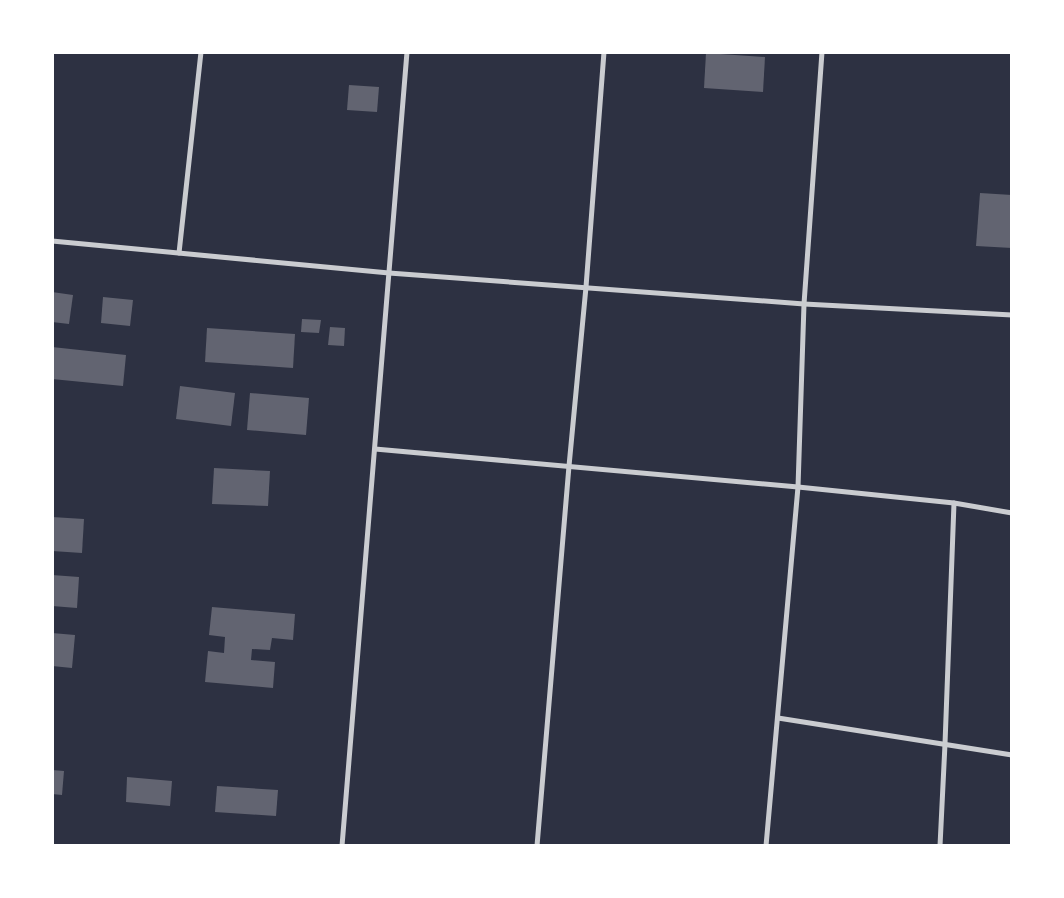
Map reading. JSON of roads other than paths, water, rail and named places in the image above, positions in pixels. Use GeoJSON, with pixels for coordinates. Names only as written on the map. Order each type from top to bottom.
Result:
{"type":"FeatureCollection","features":[{"type":"Feature","properties":{"kind":"street"},"geometry":{"type":"LineString","coordinates":[[179,253],[201,52]]}},
{"type":"Feature","properties":{"kind":"street"},"geometry":{"type":"LineString","coordinates":[[342,846],[407,52]]}},
{"type":"Feature","properties":{"kind":"street"},"geometry":{"type":"LineString","coordinates":[[538,846],[569,466],[586,287],[604,52]]}},
{"type":"Feature","properties":{"kind":"street"},"geometry":{"type":"LineString","coordinates":[[766,846],[798,487],[804,304],[822,52]]}},
{"type":"Feature","properties":{"kind":"street"},"geometry":{"type":"LineString","coordinates":[[52,242],[389,272],[804,304],[1012,315]]}},
{"type":"Feature","properties":{"kind":"street"},"geometry":{"type":"LineString","coordinates":[[375,449],[798,487],[954,504],[1012,513]]}},
{"type":"Feature","properties":{"kind":"street"},"geometry":{"type":"LineString","coordinates":[[940,846],[946,744],[954,504]]}},
{"type":"Feature","properties":{"kind":"street"},"geometry":{"type":"LineString","coordinates":[[778,718],[1012,755]]}}]}
